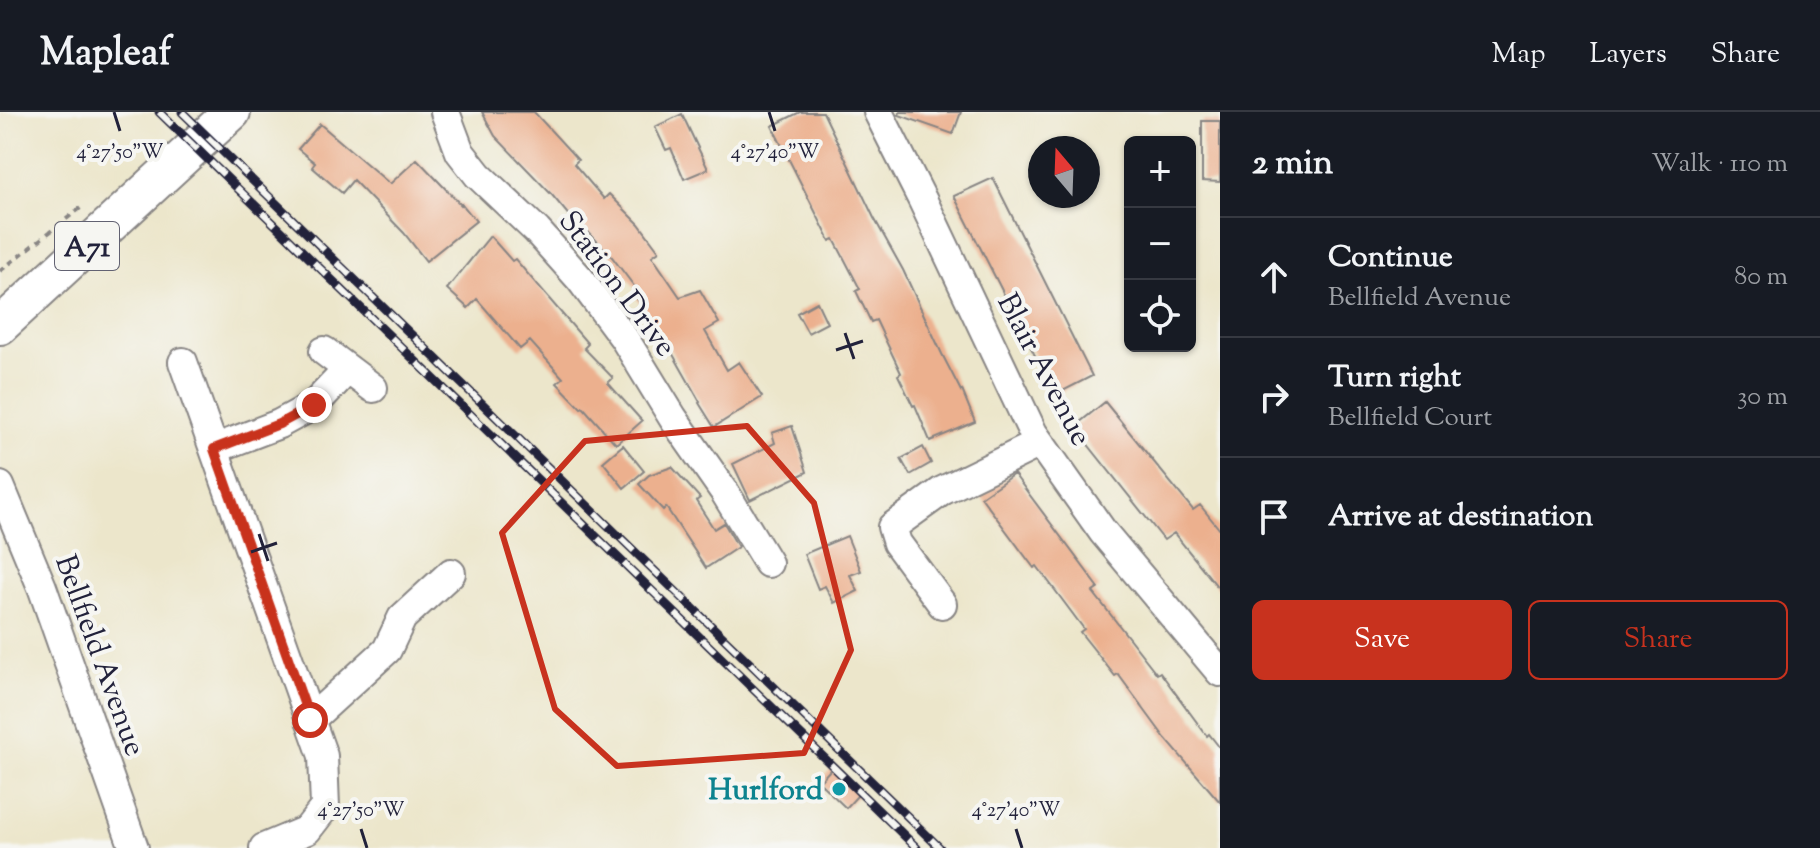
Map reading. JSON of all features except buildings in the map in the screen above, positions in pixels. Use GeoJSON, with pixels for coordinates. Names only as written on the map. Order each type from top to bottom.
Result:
{"type":"FeatureCollection","features":[{"type":"Feature","properties":{"kind":"main road","name":"A71"},"geometry":{"type":"LineString","coordinates":[[0,326],[232,112]]}},
{"type":"Feature","properties":{"kind":"street","name":"Station Drive"},"geometry":{"type":"LineString","coordinates":[[445,112],[460,152],[478,175],[537,231],[580,279],[624,338],[768,563]]}},
{"type":"Feature","properties":{"kind":"street","name":"Blair Avenue"},"geometry":{"type":"LineString","coordinates":[[878,112],[1033,433],[1103,532],[1220,672]]}},
{"type":"Feature","properties":{"kind":"street"},"geometry":{"type":"LineString","coordinates":[[324,351],[373,388]]}},
{"type":"Feature","properties":{"kind":"street"},"geometry":{"type":"LineString","coordinates":[[183,362],[323,756],[325,807],[307,830],[264,848]]}},
{"type":"Feature","properties":{"kind":"street"},"geometry":{"type":"LineString","coordinates":[[214,449],[279,424],[314,405],[348,369]]}},
{"type":"Feature","properties":{"kind":"street"},"geometry":{"type":"LineString","coordinates":[[942,604],[897,543],[892,527],[942,491],[1040,443]]}},
{"type":"Feature","properties":{"kind":"street","name":"Bellfield Avenue"},"geometry":{"type":"LineString","coordinates":[[0,486],[42,587],[134,848]]}},
{"type":"Feature","properties":{"kind":"street"},"geometry":{"type":"LineString","coordinates":[[310,720],[387,650],[402,618],[451,573]]}},
{"type":"Feature","properties":{"kind":"highlighted area"},"geometry":{"type":"Polygon","coordinates":[[[747,426],[814,503],[851,650],[804,753],[617,766],[555,709],[502,533],[585,441],[747,426]]]}},
{"type":"Feature","properties":{"kind":"railway"},"geometry":{"type":"LineString","coordinates":[[159,112],[917,848]]}},
{"type":"Feature","properties":{"kind":"railway"},"geometry":{"type":"LineString","coordinates":[[182,112],[940,848]]}},
{"type":"Feature","properties":{"kind":"place","name":"Hurlford"},"geometry":{"type":"Point","coordinates":[839,789]}},
{"type":"Feature","properties":{"kind":"route"},"geometry":{"type":"LineString","coordinates":[[310,720],[214,449],[279,424],[314,405]]}}]}
